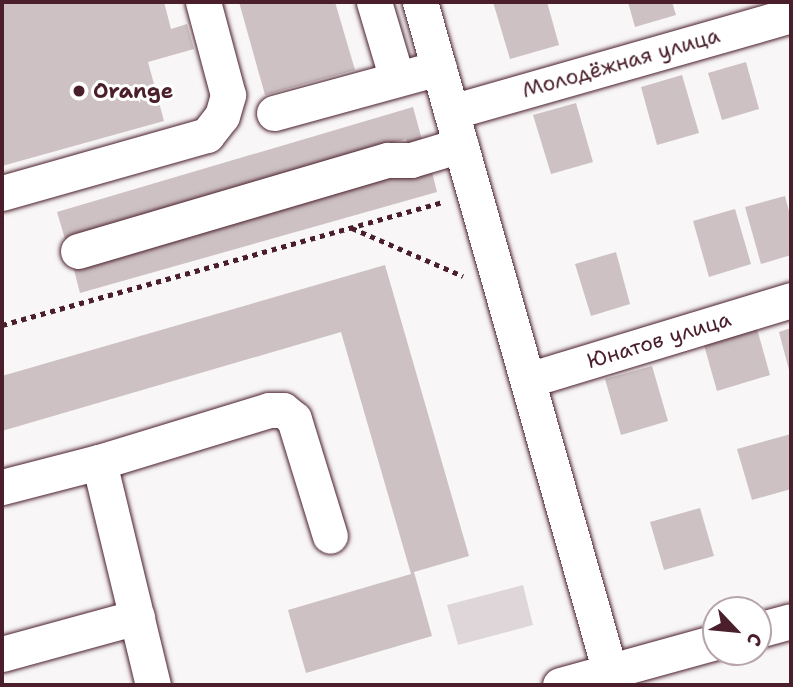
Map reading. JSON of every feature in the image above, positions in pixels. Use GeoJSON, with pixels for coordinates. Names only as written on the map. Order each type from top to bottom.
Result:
{"type":"FeatureCollection","features":[{"type":"Feature","properties":{"kind":"street"},"geometry":{"type":"LineString","coordinates":[[2,193],[207,135],[222,116],[228,95],[203,2]]}},
{"type":"Feature","properties":{"kind":"street"},"geometry":{"type":"LineString","coordinates":[[374,2],[397,79]]}},
{"type":"Feature","properties":{"kind":"street"},"geometry":{"type":"LineString","coordinates":[[420,2],[610,673]]}},
{"type":"Feature","properties":{"kind":"street","name":"Молодёжная улица"},"geometry":{"type":"LineString","coordinates":[[451,112],[791,15]]}},
{"type":"Feature","properties":{"kind":"street"},"geometry":{"type":"LineString","coordinates":[[274,113],[439,68]]}},
{"type":"Feature","properties":{"kind":"street"},"geometry":{"type":"LineString","coordinates":[[78,251],[388,160],[411,160],[461,145]]}},
{"type":"Feature","properties":{"kind":"street","name":"Юнатов улица"},"geometry":{"type":"LineString","coordinates":[[528,380],[791,300]]}},
{"type":"Feature","properties":{"kind":"street"},"geometry":{"type":"LineString","coordinates":[[2,487],[99,462],[269,410],[283,410],[294,419],[330,537]]}},
{"type":"Feature","properties":{"kind":"street"},"geometry":{"type":"LineString","coordinates":[[99,462],[153,685]]}},
{"type":"Feature","properties":{"kind":"street"},"geometry":{"type":"LineString","coordinates":[[2,654],[136,617]]}},
{"type":"Feature","properties":{"kind":"street"},"geometry":{"type":"LineString","coordinates":[[772,626],[791,621]]}},
{"type":"Feature","properties":{"kind":"street"},"geometry":{"type":"LineString","coordinates":[[560,685],[702,646]]}},
{"type":"Feature","properties":{"kind":"path"},"geometry":{"type":"LineString","coordinates":[[2,325],[447,200]]}},
{"type":"Feature","properties":{"kind":"path"},"geometry":{"type":"LineString","coordinates":[[351,228],[468,279]]}},
{"type":"Feature","properties":{"kind":"shaded area"},"geometry":{"type":"Polygon","coordinates":[[[523,585],[533,625],[458,645],[447,605],[523,585]]]}},
{"type":"Feature","properties":{"kind":"building","name":"Orange"},"geometry":{"type":"Polygon","coordinates":[[[2,2],[164,2],[171,29],[187,24],[194,49],[148,62],[164,121],[2,166],[2,2]]]}},
{"type":"Feature","properties":{"kind":"building"},"geometry":{"type":"Polygon","coordinates":[[[239,2],[335,2],[355,70],[265,95],[239,2]]]}},
{"type":"Feature","properties":{"kind":"building"},"geometry":{"type":"Polygon","coordinates":[[[493,2],[547,2],[559,45],[510,59],[493,2]]]}},
{"type":"Feature","properties":{"kind":"building"},"geometry":{"type":"Polygon","coordinates":[[[628,2],[672,2],[676,15],[635,27],[628,2]]]}},
{"type":"Feature","properties":{"kind":"building"},"geometry":{"type":"Polygon","coordinates":[[[746,62],[759,109],[722,120],[708,73],[746,62]]]}},
{"type":"Feature","properties":{"kind":"building"},"geometry":{"type":"Polygon","coordinates":[[[682,75],[699,133],[657,145],[641,87],[682,75]]]}},
{"type":"Feature","properties":{"kind":"building"},"geometry":{"type":"Polygon","coordinates":[[[576,103],[593,162],[551,174],[533,115],[576,103]]]}},
{"type":"Feature","properties":{"kind":"building"},"geometry":{"type":"Polygon","coordinates":[[[413,107],[424,147],[410,151],[406,139],[65,239],[57,212],[413,107]]]}},
{"type":"Feature","properties":{"kind":"building"},"geometry":{"type":"Polygon","coordinates":[[[430,164],[437,192],[80,293],[73,266],[430,164]]]}},
{"type":"Feature","properties":{"kind":"building"},"geometry":{"type":"Polygon","coordinates":[[[785,196],[791,219],[791,255],[761,264],[745,207],[785,196]]]}},
{"type":"Feature","properties":{"kind":"building"},"geometry":{"type":"Polygon","coordinates":[[[735,209],[751,264],[709,277],[693,221],[735,209]]]}},
{"type":"Feature","properties":{"kind":"building"},"geometry":{"type":"Polygon","coordinates":[[[616,252],[630,304],[591,316],[575,264],[616,252]]]}},
{"type":"Feature","properties":{"kind":"building"},"geometry":{"type":"Polygon","coordinates":[[[385,265],[469,556],[414,572],[432,636],[306,673],[288,610],[411,574],[341,332],[2,431],[2,376],[385,265]]]}},
{"type":"Feature","properties":{"kind":"building"},"geometry":{"type":"Polygon","coordinates":[[[791,328],[791,374],[790,374],[779,332],[791,328]]]}},
{"type":"Feature","properties":{"kind":"building"},"geometry":{"type":"Polygon","coordinates":[[[757,329],[770,375],[717,391],[704,345],[757,329]]]}},
{"type":"Feature","properties":{"kind":"building"},"geometry":{"type":"Polygon","coordinates":[[[652,366],[668,421],[621,435],[605,379],[652,366]]]}},
{"type":"Feature","properties":{"kind":"building"},"geometry":{"type":"Polygon","coordinates":[[[791,434],[791,489],[752,500],[737,449],[791,434]]]}},
{"type":"Feature","properties":{"kind":"building"},"geometry":{"type":"Polygon","coordinates":[[[700,508],[714,556],[664,570],[650,522],[700,508]]]}},
{"type":"Feature","properties":{"kind":"place","name":"Orange"},"geometry":{"type":"Point","coordinates":[79,91]}}]}
